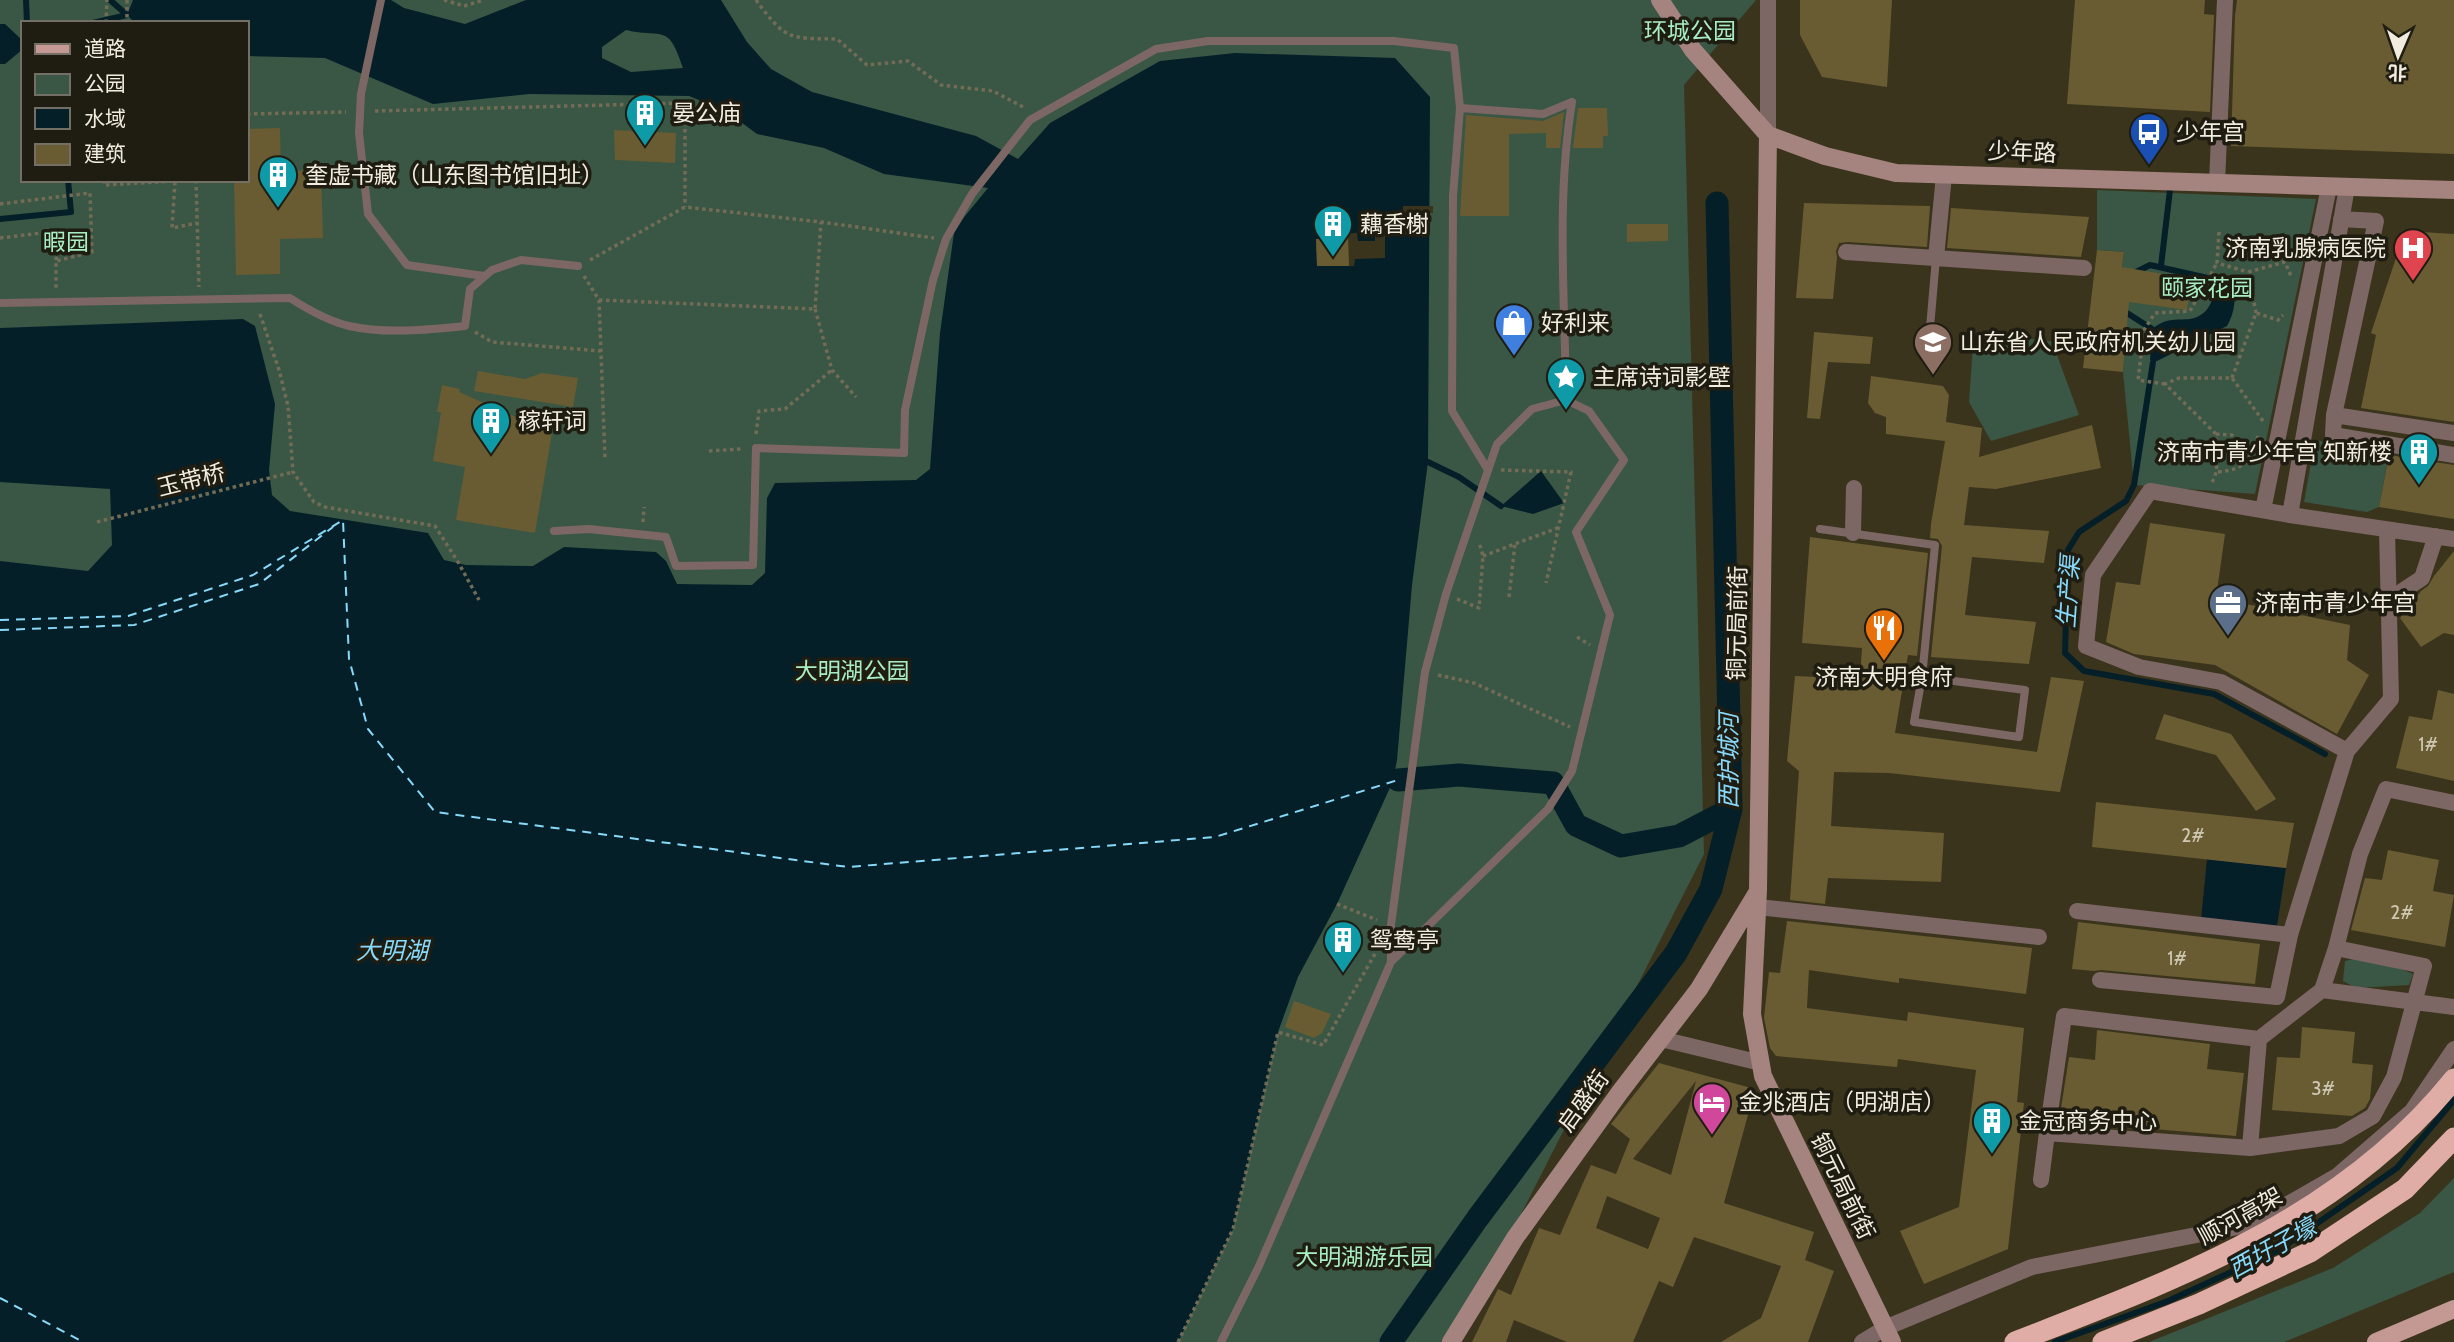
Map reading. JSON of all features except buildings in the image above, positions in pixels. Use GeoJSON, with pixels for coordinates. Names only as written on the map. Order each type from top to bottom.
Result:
{"type":"FeatureCollection","features":[{"type":"Feature","properties":{"kind":"highway","name":"顺河高架"},"geometry":{"type":"LineString","coordinates":[[2015,1342],[2204,1266],[2278,1227],[2350,1181],[2427,1113],[2454,1079]]}},
{"type":"Feature","properties":{"kind":"highway"},"geometry":{"type":"LineString","coordinates":[[2103,1342],[2199,1304],[2310,1252],[2405,1189],[2454,1138]]}},
{"type":"Feature","properties":{"kind":"main road"},"geometry":{"type":"LineString","coordinates":[[2376,1342],[2454,1309]]}},
{"type":"Feature","properties":{"kind":"street","name":"少年路"},"geometry":{"type":"LineString","coordinates":[[1660,0],[1693,50],[1768,135],[1825,156],[1885,170],[1944,175],[2454,190]]}},
{"type":"Feature","properties":{"kind":"street","name":"铜元局前街"},"geometry":{"type":"LineString","coordinates":[[1768,0],[1758,899],[1752,1014],[1763,1076],[1889,1335]]}},
{"type":"Feature","properties":{"kind":"street"},"geometry":{"type":"LineString","coordinates":[[2217,183],[2225,0]]}},
{"type":"Feature","properties":{"kind":"street"},"geometry":{"type":"LineString","coordinates":[[1936,258],[1944,175]]}},
{"type":"Feature","properties":{"kind":"street"},"geometry":{"type":"LineString","coordinates":[[2290,515],[2341,219],[2338,187]]}},
{"type":"Feature","properties":{"kind":"street"},"geometry":{"type":"LineString","coordinates":[[2263,510],[2304,306],[2338,187]]}},
{"type":"Feature","properties":{"kind":"street"},"geometry":{"type":"LineString","coordinates":[[2341,219],[2376,221],[2334,415],[2333,435],[2454,455]]}},
{"type":"Feature","properties":{"kind":"street"},"geometry":{"type":"LineString","coordinates":[[1846,252],[2084,268]]}},
{"type":"Feature","properties":{"kind":"street"},"geometry":{"type":"LineString","coordinates":[[2334,415],[2454,433]]}},
{"type":"Feature","properties":{"kind":"street"},"geometry":{"type":"LineString","coordinates":[[1853,533],[1854,488]]}},
{"type":"Feature","properties":{"kind":"street"},"geometry":{"type":"LineString","coordinates":[[2347,751],[2221,681],[2139,667],[2086,646],[2093,575],[2150,491],[2454,539]]}},
{"type":"Feature","properties":{"kind":"street"},"geometry":{"type":"LineString","coordinates":[[2100,980],[2277,997],[2290,935],[2347,751],[2391,699],[2387,530]]}},
{"type":"Feature","properties":{"kind":"street"},"geometry":{"type":"LineString","coordinates":[[2389,600],[2422,578],[2436,536]]}},
{"type":"Feature","properties":{"kind":"street"},"geometry":{"type":"LineString","coordinates":[[2041,1181],[2064,1016],[2259,1039],[2322,990],[2336,948],[2360,854],[2386,789],[2454,803]]}},
{"type":"Feature","properties":{"kind":"street"},"geometry":{"type":"LineString","coordinates":[[1758,899],[2039,937]]}},
{"type":"Feature","properties":{"kind":"street","name":"启盛街"},"geometry":{"type":"LineString","coordinates":[[1451,1342],[1514,1238],[1699,989],[1758,899]]}},
{"type":"Feature","properties":{"kind":"street"},"geometry":{"type":"LineString","coordinates":[[2077,911],[2290,935]]}},
{"type":"Feature","properties":{"kind":"street"},"geometry":{"type":"LineString","coordinates":[[2047,1133],[2250,1148],[2339,1136],[2373,1115],[2394,1077],[2424,966],[2336,948]]}},
{"type":"Feature","properties":{"kind":"street"},"geometry":{"type":"LineString","coordinates":[[2322,990],[2454,1007]]}},
{"type":"Feature","properties":{"kind":"street"},"geometry":{"type":"LineString","coordinates":[[1661,1038],[1761,1063]]}},
{"type":"Feature","properties":{"kind":"street"},"geometry":{"type":"LineString","coordinates":[[2250,1148],[2259,1039]]}},
{"type":"Feature","properties":{"kind":"street"},"geometry":{"type":"LineString","coordinates":[[1861,1342],[1889,1335],[2032,1267],[2253,1224],[2337,1176],[2412,1111],[2454,1049]]}},
{"type":"Feature","properties":{"kind":"street"},"geometry":{"type":"LineString","coordinates":[[2248,1087],[2257,1072]]}},
{"type":"Feature","properties":{"kind":"lane"},"geometry":{"type":"LineString","coordinates":[[381,0],[361,94],[359,132],[368,214],[407,265],[484,276]]}},
{"type":"Feature","properties":{"kind":"lane"},"geometry":{"type":"LineString","coordinates":[[554,531],[589,529],[666,537],[676,566],[753,565],[756,448],[904,453],[905,410],[933,280],[946,239],[972,194],[1030,120],[1156,49],[1208,41],[1394,41],[1454,48],[1461,108],[1454,196],[1452,411],[1487,474]]}},
{"type":"Feature","properties":{"kind":"lane"},"geometry":{"type":"LineString","coordinates":[[1461,108],[1542,114],[1572,102],[1567,134],[1563,224],[1566,400]]}},
{"type":"Feature","properties":{"kind":"lane"},"geometry":{"type":"LineString","coordinates":[[1930,328],[1936,258]]}},
{"type":"Feature","properties":{"kind":"lane"},"geometry":{"type":"LineString","coordinates":[[0,303],[290,298],[310,311],[348,326],[418,331],[464,326],[470,289],[492,270],[521,260],[578,266]]}},
{"type":"Feature","properties":{"kind":"lane"},"geometry":{"type":"LineString","coordinates":[[1221,1342],[1259,1266],[1391,962],[1548,809],[1572,771],[1609,615],[1576,532],[1624,460],[1589,411],[1566,400],[1532,409],[1497,444],[1446,594],[1425,672],[1391,925],[1391,962]]}},
{"type":"Feature","properties":{"kind":"lane"},"geometry":{"type":"LineString","coordinates":[[1820,529],[1935,545],[1922,677],[1914,722],[2019,737],[2025,690],[1922,677]]}},
{"type":"Feature","properties":{"kind":"path"},"geometry":{"type":"LineString","coordinates":[[127,0],[127,21]]}},
{"type":"Feature","properties":{"kind":"path"},"geometry":{"type":"LineString","coordinates":[[444,0],[464,6],[484,0]]}},
{"type":"Feature","properties":{"kind":"path"},"geometry":{"type":"LineString","coordinates":[[756,0],[773,24],[794,38],[837,39],[867,65],[908,61],[941,85],[993,91],[1039,115]]}},
{"type":"Feature","properties":{"kind":"path"},"geometry":{"type":"LineString","coordinates":[[106,21],[107,3]]}},
{"type":"Feature","properties":{"kind":"path"},"geometry":{"type":"LineString","coordinates":[[248,114],[685,103],[685,207]]}},
{"type":"Feature","properties":{"kind":"path"},"geometry":{"type":"LineString","coordinates":[[104,182],[104,185],[157,182]]}},
{"type":"Feature","properties":{"kind":"path"},"geometry":{"type":"LineString","coordinates":[[175,182],[172,228],[197,223]]}},
{"type":"Feature","properties":{"kind":"path"},"geometry":{"type":"LineString","coordinates":[[197,182],[199,300]]}},
{"type":"Feature","properties":{"kind":"path"},"geometry":{"type":"LineString","coordinates":[[0,204],[90,193],[92,252],[56,261]]}},
{"type":"Feature","properties":{"kind":"path"},"geometry":{"type":"LineString","coordinates":[[605,458],[599,300],[578,266],[685,207],[946,239]]}},
{"type":"Feature","properties":{"kind":"path"},"geometry":{"type":"LineString","coordinates":[[821,222],[816,309],[832,370],[856,397]]}},
{"type":"Feature","properties":{"kind":"path"},"geometry":{"type":"LineString","coordinates":[[0,238],[58,232],[56,302]]}},
{"type":"Feature","properties":{"kind":"path"},"geometry":{"type":"LineString","coordinates":[[2219,232],[2217,263],[2190,311],[2155,313],[2144,330],[2138,380],[2165,384],[2179,378],[2232,378]]}},
{"type":"Feature","properties":{"kind":"path"},"geometry":{"type":"LineString","coordinates":[[2217,263],[2248,272],[2285,262],[2294,282]]}},
{"type":"Feature","properties":{"kind":"path"},"geometry":{"type":"LineString","coordinates":[[2232,378],[2256,313],[2248,272]]}},
{"type":"Feature","properties":{"kind":"path"},"geometry":{"type":"LineString","coordinates":[[254,299],[279,370],[288,406],[293,472],[314,502],[325,507],[435,526],[479,600]]}},
{"type":"Feature","properties":{"kind":"path"},"geometry":{"type":"LineString","coordinates":[[599,300],[816,309]]}},
{"type":"Feature","properties":{"kind":"path"},"geometry":{"type":"LineString","coordinates":[[2256,313],[2278,320],[2291,306],[2304,306]]}},
{"type":"Feature","properties":{"kind":"path"},"geometry":{"type":"LineString","coordinates":[[464,326],[492,342],[601,351]]}},
{"type":"Feature","properties":{"kind":"path"},"geometry":{"type":"LineString","coordinates":[[709,451],[756,448],[755,428],[759,411],[785,409],[832,370]]}},
{"type":"Feature","properties":{"kind":"path"},"geometry":{"type":"LineString","coordinates":[[2232,378],[2263,421],[2281,424]]}},
{"type":"Feature","properties":{"kind":"path"},"geometry":{"type":"LineString","coordinates":[[2165,384],[2216,435],[2232,435],[2251,456]]}},
{"type":"Feature","properties":{"kind":"path"},"geometry":{"type":"LineString","coordinates":[[2218,472],[2237,470],[2251,456],[2263,421]]}},
{"type":"Feature","properties":{"kind":"path"},"geometry":{"type":"LineString","coordinates":[[2202,499],[2218,472],[2216,435]]}},
{"type":"Feature","properties":{"kind":"path","name":"玉带桥"},"geometry":{"type":"LineString","coordinates":[[97,522],[293,472]]}},
{"type":"Feature","properties":{"kind":"path"},"geometry":{"type":"LineString","coordinates":[[1487,474],[1571,472],[1546,583]]}},
{"type":"Feature","properties":{"kind":"path"},"geometry":{"type":"LineString","coordinates":[[1446,594],[1479,608],[1483,556],[1471,521]]}},
{"type":"Feature","properties":{"kind":"path"},"geometry":{"type":"LineString","coordinates":[[1483,556],[1559,527],[1576,532]]}},
{"type":"Feature","properties":{"kind":"path"},"geometry":{"type":"LineString","coordinates":[[1509,597],[1515,544]]}},
{"type":"Feature","properties":{"kind":"path"},"geometry":{"type":"LineString","coordinates":[[1425,672],[1474,683],[1512,703],[1581,732]]}},
{"type":"Feature","properties":{"kind":"path"},"geometry":{"type":"LineString","coordinates":[[1178,1342],[1233,1229],[1278,1032],[1323,1045],[1391,925],[1337,904]]}},
{"type":"Feature","properties":{"kind":"green space","name":"大明湖"},"geometry":{"type":"Polygon","coordinates":[[[0,0],[1756,0],[1684,85],[1704,854],[1456,1342],[0,1342],[0,0]]]}},
{"type":"Feature","properties":{"kind":"green space","name":"颐家花园"},"geometry":{"type":"Polygon","coordinates":[[[2097,190],[2316,199],[2255,494],[2134,485],[2123,372],[2127,325],[2115,323],[2124,252],[2097,250],[2097,190]]]}},
{"type":"Feature","properties":{"kind":"green space"},"geometry":{"type":"Polygon","coordinates":[[[1974,332],[2058,342],[2057,355],[2079,415],[1991,441],[1969,402],[1974,332]]]}},
{"type":"Feature","properties":{"kind":"green space"},"geometry":{"type":"Polygon","coordinates":[[[2315,440],[2389,454],[2379,507],[2367,512],[2304,502],[2315,440]]]}},
{"type":"Feature","properties":{"kind":"green space"},"geometry":{"type":"Polygon","coordinates":[[[2361,957],[2413,974],[2409,985],[2356,988],[2343,981],[2345,961],[2361,957]]]}},
{"type":"Feature","properties":{"kind":"green space"},"geometry":{"type":"Polygon","coordinates":[[[2454,1178],[2454,1272],[2284,1342],[2149,1342],[2333,1268],[2420,1213],[2454,1178]]]}},
{"type":"Feature","properties":{"kind":"water","name":"大明湖"},"geometry":{"type":"Polygon","coordinates":[[[133,0],[391,0],[404,8],[465,24],[526,0],[721,0],[747,42],[771,69],[812,92],[976,136],[1018,159],[1050,123],[1160,61],[1235,53],[1395,58],[1430,97],[1428,462],[1412,585],[1393,781],[1337,904],[1298,977],[1278,1032],[1233,1229],[1178,1342],[0,1342],[0,561],[88,571],[112,545],[110,489],[0,482],[0,328],[243,319],[255,326],[275,404],[269,470],[272,495],[290,511],[428,533],[444,560],[466,565],[533,566],[564,547],[656,552],[666,561],[677,584],[752,585],[765,573],[767,498],[775,483],[916,480],[930,469],[940,333],[954,233],[988,188],[884,174],[824,148],[757,134],[726,111],[689,96],[529,94],[433,104],[325,58],[248,56],[248,21],[133,21],[127,15],[133,0]],[[626,30],[602,47],[602,58],[631,72],[683,68],[673,44],[668,38],[626,30]]]}},
{"type":"Feature","properties":{"kind":"water"},"geometry":{"type":"Polygon","coordinates":[[[0,24],[5,24],[21,39],[21,51],[5,64],[0,64],[0,24]]]}},
{"type":"Feature","properties":{"kind":"water"},"geometry":{"type":"Polygon","coordinates":[[[2229,280],[2234,290],[2234,303],[2227,326],[2157,361],[2150,360],[2152,329],[2166,321],[2199,316],[2209,307],[2219,285],[2229,280]]]}},
{"type":"Feature","properties":{"kind":"water"},"geometry":{"type":"Polygon","coordinates":[[[1541,471],[1564,503],[1533,514],[1501,506],[1541,471]]]}},
{"type":"Feature","properties":{"kind":"water"},"geometry":{"type":"Polygon","coordinates":[[[2207,859],[2286,868],[2277,926],[2201,920],[2207,859]]]}},
{"type":"Feature","properties":{"kind":"pier"},"geometry":{"type":"Polygon","coordinates":[[[1403,206],[1433,206],[1433,213],[1413,214],[1413,235],[1385,235],[1385,258],[1355,259],[1354,266],[1317,266],[1316,239],[1324,239],[1324,234],[1357,233],[1358,241],[1375,241],[1375,226],[1403,226],[1403,206]]]}},
{"type":"Feature","properties":{"kind":"waterway"},"geometry":{"type":"LineString","coordinates":[[26,0],[27,21]]}},
{"type":"Feature","properties":{"kind":"waterway"},"geometry":{"type":"LineString","coordinates":[[110,0],[127,15]]}},
{"type":"Feature","properties":{"kind":"waterway"},"geometry":{"type":"LineString","coordinates":[[102,21],[127,15]]}},
{"type":"Feature","properties":{"kind":"waterway"},"geometry":{"type":"LineString","coordinates":[[0,219],[71,212],[68,182]]}},
{"type":"Feature","properties":{"kind":"waterway"},"geometry":{"type":"LineString","coordinates":[[2161,266],[2170,190]]}},
{"type":"Feature","properties":{"kind":"waterway","name":"西护城河"},"geometry":{"type":"LineString","coordinates":[[1391,1342],[1477,1219],[1676,953],[1711,889],[1731,809],[1717,203]]}},
{"type":"Feature","properties":{"kind":"waterway"},"geometry":{"type":"LineString","coordinates":[[2132,274],[2150,265],[2221,281]]}},
{"type":"Feature","properties":{"kind":"waterway"},"geometry":{"type":"LineString","coordinates":[[2124,309],[2152,329]]}},
{"type":"Feature","properties":{"kind":"waterway","name":"生产渠"},"geometry":{"type":"LineString","coordinates":[[2153,362],[2134,485],[2126,501],[2079,532],[2068,550],[2065,653],[2084,671],[2214,694],[2325,754]]}},
{"type":"Feature","properties":{"kind":"waterway"},"geometry":{"type":"LineString","coordinates":[[1428,462],[1459,477],[1501,506]]}},
{"type":"Feature","properties":{"kind":"waterway"},"geometry":{"type":"LineString","coordinates":[[1398,780],[1459,775],[1553,783],[1576,825],[1621,846],[1679,836],[1731,809]]}},
{"type":"Feature","properties":{"kind":"waterway","name":"西圩子壕"},"geometry":{"type":"LineString","coordinates":[[2055,1342],[2168,1301],[2277,1251],[2397,1168],[2454,1100]]}},
{"type":"Feature","properties":{"kind":"ferry route"},"geometry":{"type":"LineString","coordinates":[[0,620],[128,616],[253,575],[343,520],[349,659],[368,729],[435,812],[848,867],[1215,837],[1398,780]]}},
{"type":"Feature","properties":{"kind":"ferry route"},"geometry":{"type":"LineString","coordinates":[[0,630],[134,625],[259,584],[333,527]]}},
{"type":"Feature","properties":{"kind":"ferry route"},"geometry":{"type":"LineString","coordinates":[[0,1298],[83,1342]]}},
{"type":"Feature","properties":{"kind":"place","name":"晏公庙"},"geometry":{"type":"Point","coordinates":[645,147]}},
{"type":"Feature","properties":{"kind":"place","name":"少年宫"},"geometry":{"type":"Point","coordinates":[2149,166]}},
{"type":"Feature","properties":{"kind":"place","name":"奎虚书藏（山东图书馆旧址）"},"geometry":{"type":"Point","coordinates":[278,209]}},
{"type":"Feature","properties":{"kind":"place","name":"藕香榭"},"geometry":{"type":"Point","coordinates":[1333,258]}},
{"type":"Feature","properties":{"kind":"place","name":"济南乳腺病医院"},"geometry":{"type":"Point","coordinates":[2413,282]}},
{"type":"Feature","properties":{"kind":"place","name":"好利来"},"geometry":{"type":"Point","coordinates":[1514,357]}},
{"type":"Feature","properties":{"kind":"place","name":"山东省人民政府机关幼儿园"},"geometry":{"type":"Point","coordinates":[1933,376]}},
{"type":"Feature","properties":{"kind":"place","name":"主席诗词影壁"},"geometry":{"type":"Point","coordinates":[1566,411]}},
{"type":"Feature","properties":{"kind":"place","name":"稼轩词"},"geometry":{"type":"Point","coordinates":[491,455]}},
{"type":"Feature","properties":{"kind":"place","name":"济南市青少年宫 知新楼"},"geometry":{"type":"Point","coordinates":[2419,486]}},
{"type":"Feature","properties":{"kind":"place","name":"济南市青少年宫"},"geometry":{"type":"Point","coordinates":[2228,637]}},
{"type":"Feature","properties":{"kind":"place","name":"济南大明食府"},"geometry":{"type":"Point","coordinates":[1884,662]}},
{"type":"Feature","properties":{"kind":"place","name":"鸳鸯亭"},"geometry":{"type":"Point","coordinates":[1343,974]}},
{"type":"Feature","properties":{"kind":"place","name":"金兆酒店（明湖店）"},"geometry":{"type":"Point","coordinates":[1712,1136]}},
{"type":"Feature","properties":{"kind":"place","name":"金冠商务中心"},"geometry":{"type":"Point","coordinates":[1992,1155]}},
{"type":"Feature","properties":{"kind":"park label","name":"环城公园"},"geometry":{"type":"Point","coordinates":[1690,31]}},
{"type":"Feature","properties":{"kind":"park label","name":"暇园"},"geometry":{"type":"Point","coordinates":[66,242]}},
{"type":"Feature","properties":{"kind":"park label","name":"大明湖公园"},"geometry":{"type":"Point","coordinates":[852,671]}},
{"type":"Feature","properties":{"kind":"park label","name":"大明湖游乐园"},"geometry":{"type":"Point","coordinates":[1364,1257]}}]}
